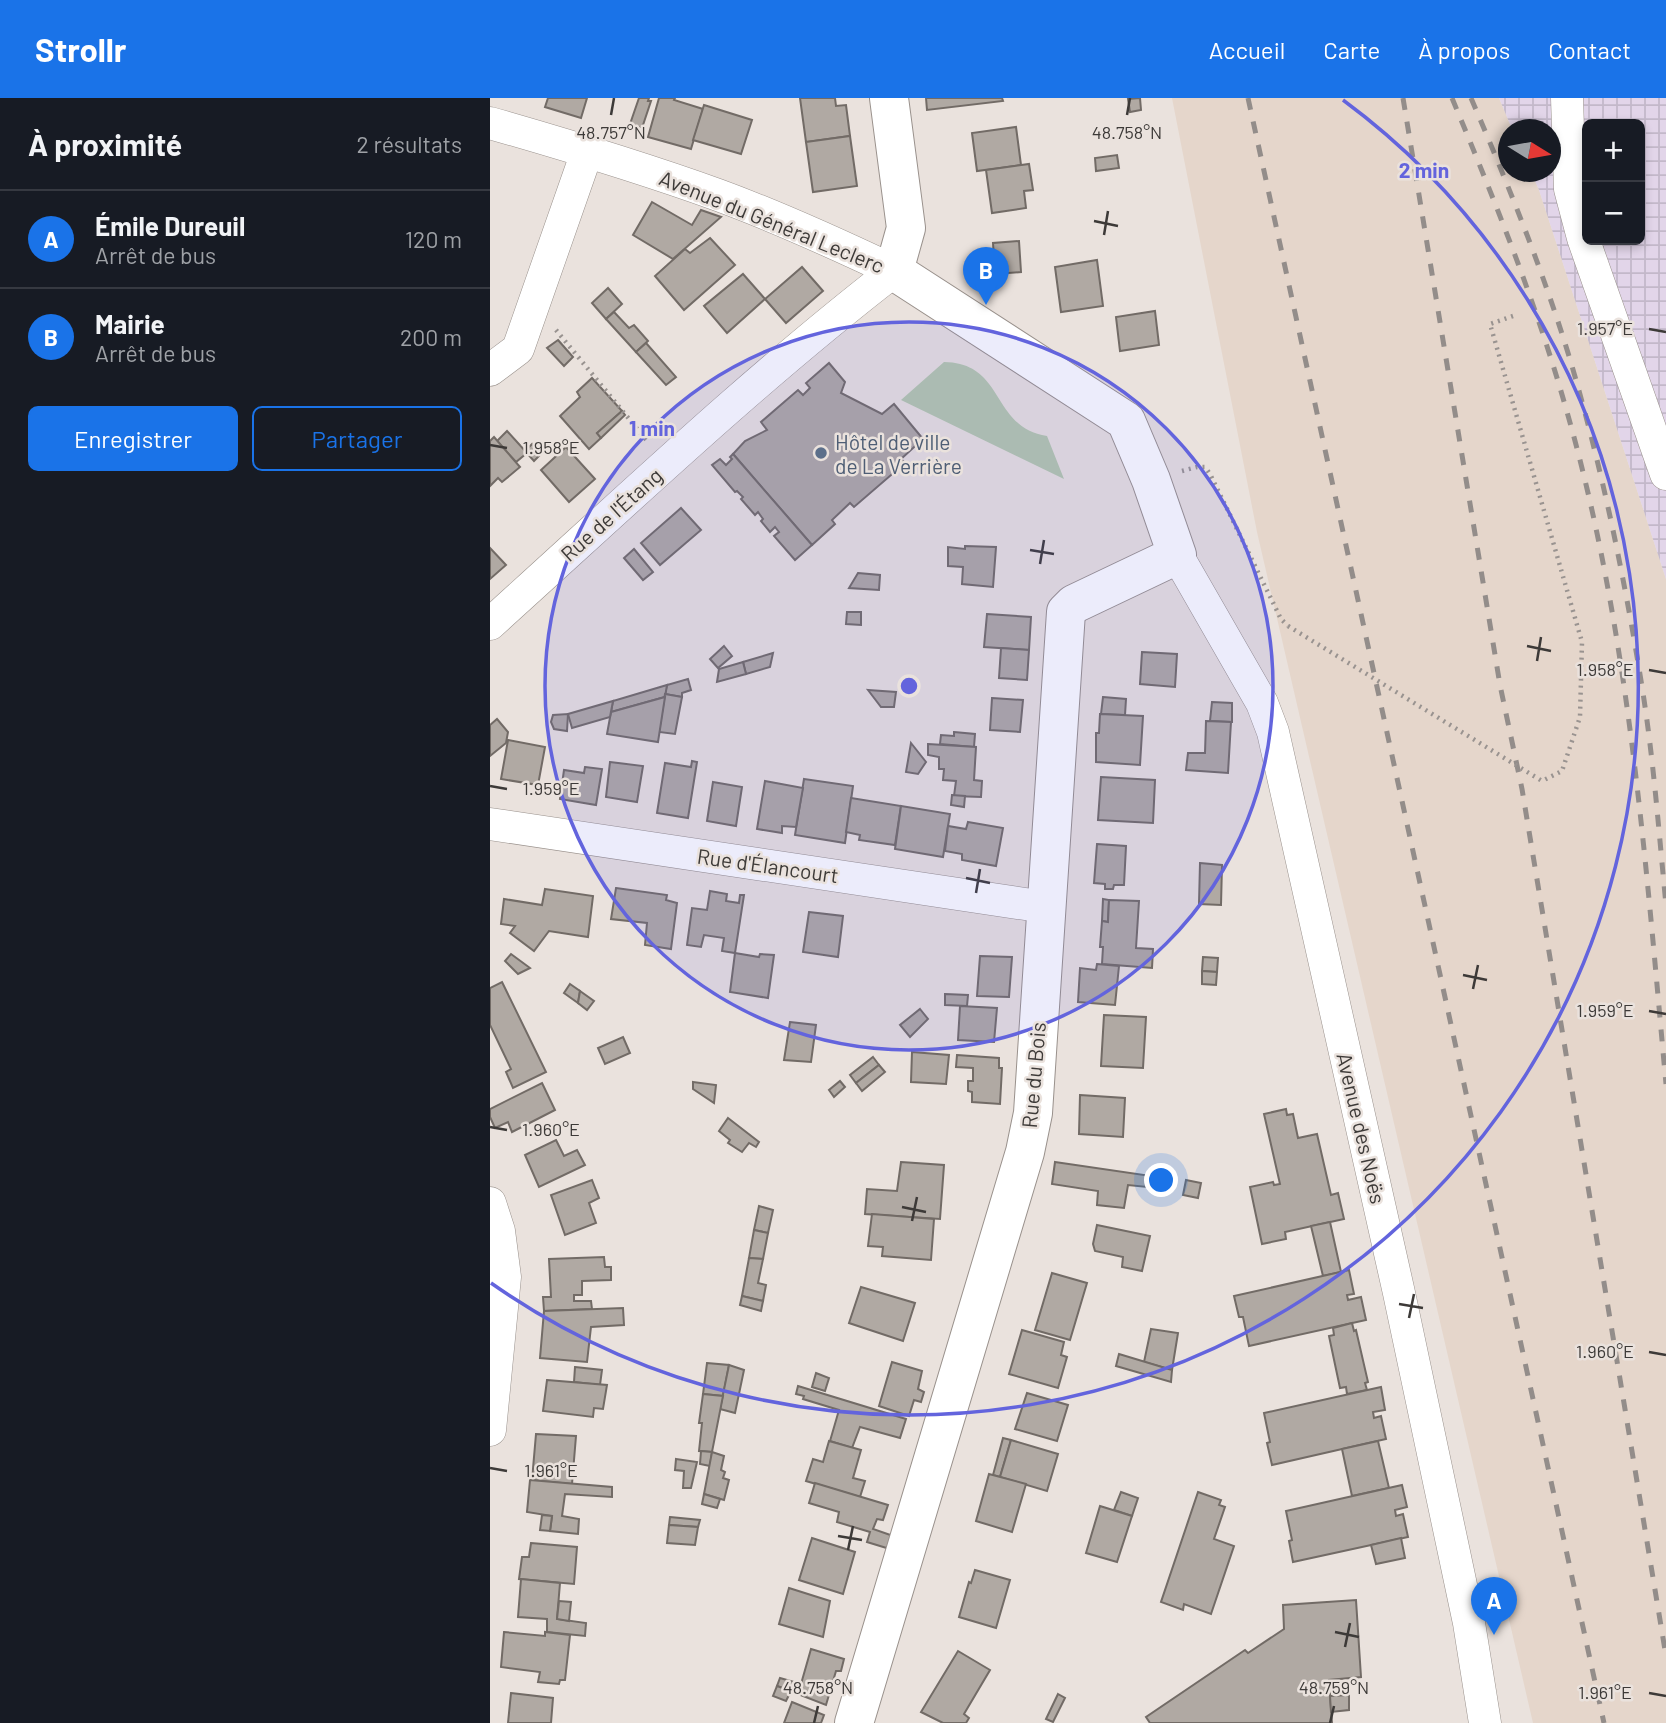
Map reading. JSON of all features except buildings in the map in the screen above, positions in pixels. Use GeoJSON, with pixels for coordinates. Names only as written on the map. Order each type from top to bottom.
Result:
{"type":"FeatureCollection","features":[{"type":"Feature","properties":{"kind":"street"},"geometry":{"type":"LineString","coordinates":[[889,98],[906,228],[894,271]]}},
{"type":"Feature","properties":{"kind":"street"},"geometry":{"type":"LineString","coordinates":[[1567,98],[1570,189],[1583,238],[1666,474]]}},
{"type":"Feature","properties":{"kind":"street","name":"Avenue du Général Leclerc"},"geometry":{"type":"LineString","coordinates":[[490,123],[720,196],[832,241],[894,271],[1126,421],[1151,480],[1177,555]]}},
{"type":"Feature","properties":{"kind":"street"},"geometry":{"type":"LineString","coordinates":[[490,370],[518,349],[587,152]]}},
{"type":"Feature","properties":{"kind":"street","name":"Rue de l'Étang"},"geometry":{"type":"LineString","coordinates":[[490,624],[842,311],[894,271]]}},
{"type":"Feature","properties":{"kind":"street","name":"Rue du Bois"},"geometry":{"type":"LineString","coordinates":[[854,1723],[1025,1152],[1033,1113],[1066,612],[1074,604],[1177,555]]}},
{"type":"Feature","properties":{"kind":"street","name":"Avenue des Noës"},"geometry":{"type":"LineString","coordinates":[[1177,555],[1262,703],[1273,732],[1399,1293],[1469,1623],[1485,1723]]}},
{"type":"Feature","properties":{"kind":"street","name":"Rue d'Élancourt"},"geometry":{"type":"LineString","coordinates":[[490,824],[1045,907]]}},
{"type":"Feature","properties":{"kind":"street"},"geometry":{"type":"LineString","coordinates":[[490,1203],[499,1230],[505,1277],[490,1430]]}},
{"type":"Feature","properties":{"kind":"path"},"geometry":{"type":"LineString","coordinates":[[533,302],[666,465]]}},
{"type":"Feature","properties":{"kind":"path"},"geometry":{"type":"LineString","coordinates":[[1151,480],[1205,467],[1281,620],[1542,781],[1562,771],[1580,717],[1582,642],[1490,324],[1513,316]]}},
{"type":"Feature","properties":{"kind":"shaded area"},"geometry":{"type":"Polygon","coordinates":[[[1172,98],[1499,98],[1508,119],[1498,119],[1498,182],[1535,182],[1539,190],[1666,579],[1666,1723],[1533,1723],[1257,532],[1172,98]]]}},
{"type":"Feature","properties":{"kind":"shaded area"},"geometry":{"type":"Polygon","coordinates":[[[1499,98],[1666,98],[1666,579],[1535,182],[1561,182],[1561,119],[1508,119],[1499,98]]]}},
{"type":"Feature","properties":{"kind":"green space"},"geometry":{"type":"Polygon","coordinates":[[[944,362],[964,365],[978,373],[989,383],[1016,421],[1029,430],[1047,436],[1064,479],[901,400],[944,362]]]}},
{"type":"Feature","properties":{"kind":"railway"},"geometry":{"type":"LineString","coordinates":[[1248,98],[1604,1723]]}},
{"type":"Feature","properties":{"kind":"railway"},"geometry":{"type":"LineString","coordinates":[[1403,98],[1500,685],[1522,789],[1666,1656]]}},
{"type":"Feature","properties":{"kind":"railway"},"geometry":{"type":"LineString","coordinates":[[1452,98],[1541,327],[1587,488],[1605,572],[1632,742],[1666,1084]]}},
{"type":"Feature","properties":{"kind":"railway"},"geometry":{"type":"LineString","coordinates":[[1471,98],[1511,193],[1547,290],[1569,356],[1602,482],[1643,693],[1666,905]]}},
{"type":"Feature","properties":{"kind":"place","name":"Mairie"},"geometry":{"type":"Point","coordinates":[986,305]}},
{"type":"Feature","properties":{"kind":"place","name":"Hôtel de ville de La Verrière"},"geometry":{"type":"Point","coordinates":[821,453]}},
{"type":"Feature","properties":{"kind":"place","name":"Émile Dureuil"},"geometry":{"type":"Point","coordinates":[1494,1635]}}]}
